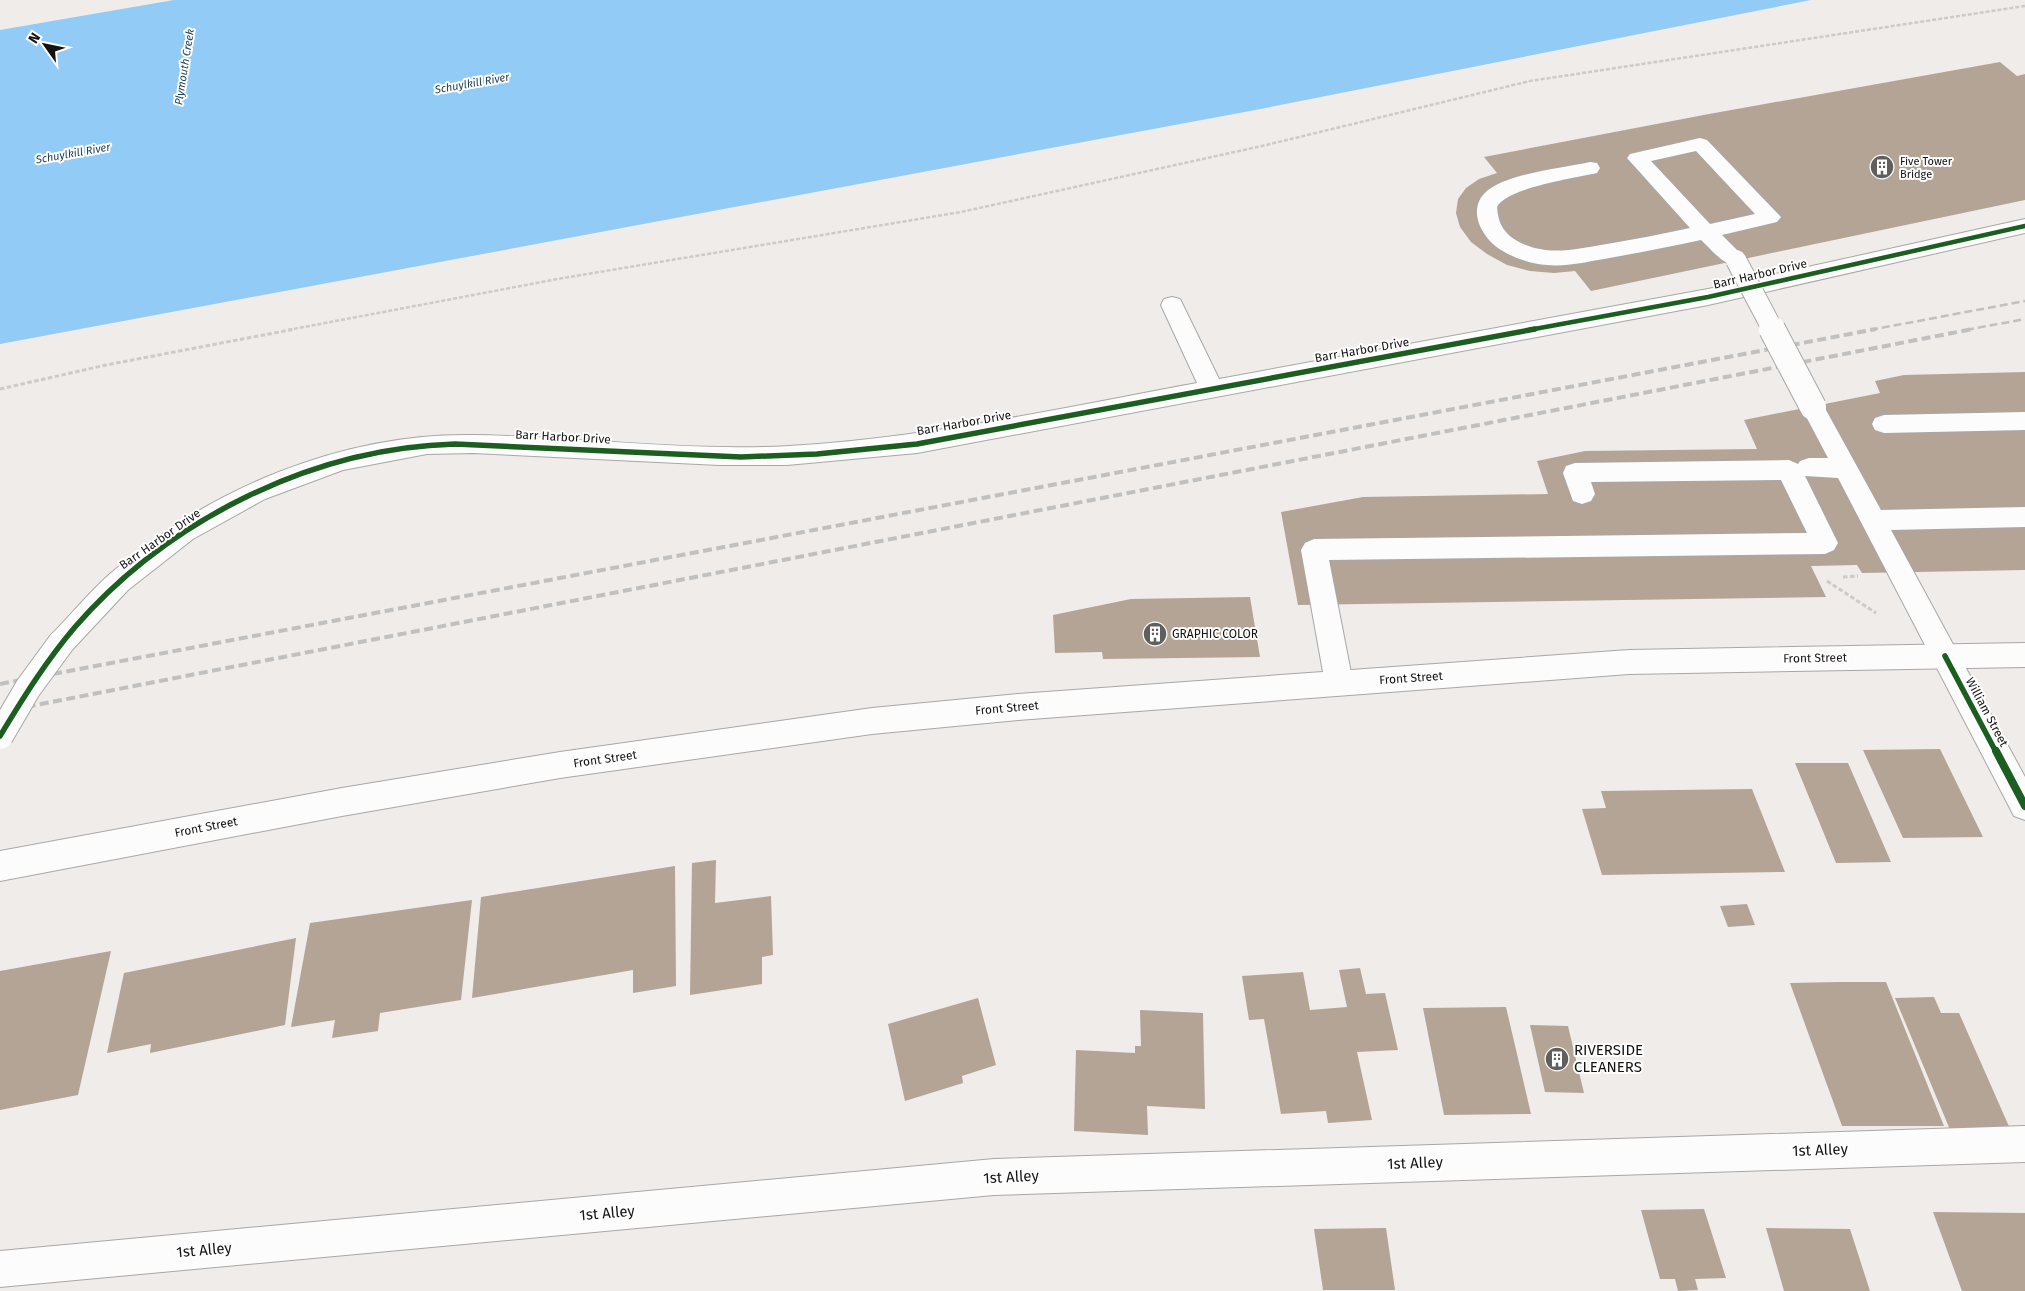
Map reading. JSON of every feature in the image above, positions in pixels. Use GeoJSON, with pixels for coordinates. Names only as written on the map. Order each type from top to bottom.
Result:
{"type":"FeatureCollection","features":[{"type":"Feature","properties":{"kind":"street","name":"William Street"},"geometry":{"type":"LineString","coordinates":[[1706,232],[1770,217],[1700,144],[1637,158],[1706,232],[1736,260],[1945,656],[2023,799]]}},
{"type":"Feature","properties":{"kind":"street"},"geometry":{"type":"LineString","coordinates":[[1590,168],[1514,185],[1500,190],[1490,199],[1485,209],[1487,222],[1495,234],[1508,244],[1526,253],[1545,258],[1564,258],[1706,232]]}},
{"type":"Feature","properties":{"kind":"street","name":"Barr Harbor Drive"},"geometry":{"type":"LineString","coordinates":[[0,736],[35,676],[61,643],[119,582],[184,532],[256,492],[340,461],[427,445],[473,444],[720,456],[787,456],[917,444],[1708,297],[2025,226]]}},
{"type":"Feature","properties":{"kind":"street"},"geometry":{"type":"LineString","coordinates":[[1172,304],[1212,389]]}},
{"type":"Feature","properties":{"kind":"street"},"geometry":{"type":"LineString","coordinates":[[1884,424],[2025,421]]}},
{"type":"Feature","properties":{"kind":"street"},"geometry":{"type":"LineString","coordinates":[[1809,468],[1845,468]]}},
{"type":"Feature","properties":{"kind":"street"},"geometry":{"type":"LineString","coordinates":[[1339,683],[1314,550],[1825,542],[1789,470],[1575,473],[1582,494]]}},
{"type":"Feature","properties":{"kind":"street"},"geometry":{"type":"LineString","coordinates":[[1873,520],[2025,517]]}},
{"type":"Feature","properties":{"kind":"street","name":"Front Street"},"geometry":{"type":"LineString","coordinates":[[0,866],[342,802],[560,765],[872,721],[1018,707],[1629,662],[2025,655]]}},
{"type":"Feature","properties":{"kind":"street","name":"1st Alley"},"geometry":{"type":"LineString","coordinates":[[0,1269],[994,1177],[2025,1144]]}},
{"type":"Feature","properties":{"kind":"path"},"geometry":{"type":"LineString","coordinates":[[0,389],[106,365],[563,278],[961,212],[1262,146],[1530,81],[2025,6]]}},
{"type":"Feature","properties":{"kind":"water"},"geometry":{"type":"Polygon","coordinates":[[[174,0],[1811,0],[1250,111],[0,344],[0,30],[174,0]]]}},
{"type":"Feature","properties":{"kind":"building"},"geometry":{"type":"Polygon","coordinates":[[[2000,62],[2017,76],[2025,74],[2025,200],[1591,291],[1575,271],[1554,273],[1530,271],[1507,265],[1471,242],[1460,227],[1456,213],[1458,199],[1466,188],[1479,179],[1497,173],[1484,157],[1709,114],[2000,62]]]}},
{"type":"Feature","properties":{"kind":"building"},"geometry":{"type":"Polygon","coordinates":[[[2025,372],[2025,570],[1862,573],[1857,565],[1811,566],[1826,597],[1298,605],[1281,512],[1363,497],[1548,494],[1537,461],[1585,451],[1757,449],[1744,420],[1880,393],[1875,381],[1904,375],[2025,372]]]}},
{"type":"Feature","properties":{"kind":"building","name":"GRAPHIC COLOR"},"geometry":{"type":"Polygon","coordinates":[[[1250,597],[1260,657],[1103,659],[1102,652],[1055,653],[1053,615],[1131,599],[1250,597]]]}},
{"type":"Feature","properties":{"kind":"building"},"geometry":{"type":"Polygon","coordinates":[[[1940,749],[1983,837],[1903,838],[1863,750],[1940,749]]]}},
{"type":"Feature","properties":{"kind":"building"},"geometry":{"type":"Polygon","coordinates":[[[1795,763],[1848,763],[1891,862],[1836,863],[1795,763]]]}},
{"type":"Feature","properties":{"kind":"building"},"geometry":{"type":"Polygon","coordinates":[[[1752,789],[1785,872],[1602,875],[1582,809],[1606,808],[1601,791],[1752,789]]]}},
{"type":"Feature","properties":{"kind":"building"},"geometry":{"type":"Polygon","coordinates":[[[716,860],[715,903],[771,896],[773,955],[762,957],[762,984],[690,995],[692,863],[716,860]]]}},
{"type":"Feature","properties":{"kind":"building"},"geometry":{"type":"Polygon","coordinates":[[[675,866],[676,986],[633,993],[633,970],[472,998],[481,897],[675,866]]]}},
{"type":"Feature","properties":{"kind":"building"},"geometry":{"type":"Polygon","coordinates":[[[472,900],[461,1000],[380,1013],[378,1031],[332,1038],[335,1020],[291,1027],[310,923],[472,900]]]}},
{"type":"Feature","properties":{"kind":"building"},"geometry":{"type":"Polygon","coordinates":[[[1747,904],[1755,925],[1728,927],[1720,906],[1747,904]]]}},
{"type":"Feature","properties":{"kind":"building"},"geometry":{"type":"Polygon","coordinates":[[[296,938],[285,1025],[150,1053],[151,1044],[107,1053],[124,973],[296,938]]]}},
{"type":"Feature","properties":{"kind":"building"},"geometry":{"type":"Polygon","coordinates":[[[111,951],[78,1095],[0,1110],[0,971],[111,951]]]}},
{"type":"Feature","properties":{"kind":"building"},"geometry":{"type":"Polygon","coordinates":[[[1360,968],[1366,994],[1385,993],[1398,1050],[1357,1052],[1372,1120],[1328,1123],[1326,1111],[1281,1114],[1264,1019],[1249,1020],[1242,976],[1303,972],[1310,1010],[1347,1007],[1339,970],[1360,968]]]}},
{"type":"Feature","properties":{"kind":"building"},"geometry":{"type":"Polygon","coordinates":[[[1886,982],[1944,1126],[1842,1126],[1790,983],[1886,982]]]}},
{"type":"Feature","properties":{"kind":"building"},"geometry":{"type":"Polygon","coordinates":[[[1934,997],[1941,1013],[1959,1013],[2011,1131],[1951,1132],[1895,998],[1934,997]]]}},
{"type":"Feature","properties":{"kind":"building"},"geometry":{"type":"Polygon","coordinates":[[[978,998],[996,1065],[962,1076],[963,1083],[905,1101],[888,1024],[978,998]]]}},
{"type":"Feature","properties":{"kind":"building"},"geometry":{"type":"Polygon","coordinates":[[[1506,1007],[1531,1114],[1444,1115],[1423,1008],[1506,1007]]]}},
{"type":"Feature","properties":{"kind":"building"},"geometry":{"type":"Polygon","coordinates":[[[1140,1010],[1203,1013],[1205,1109],[1147,1106],[1148,1135],[1074,1131],[1076,1050],[1135,1053],[1135,1046],[1141,1046],[1140,1010]]]}},
{"type":"Feature","properties":{"kind":"building","name":"RIVERSIDE CLEANERS"},"geometry":{"type":"Polygon","coordinates":[[[1530,1025],[1568,1026],[1584,1093],[1545,1092],[1530,1025]]]}},
{"type":"Feature","properties":{"kind":"building"},"geometry":{"type":"Polygon","coordinates":[[[1704,1209],[1726,1278],[1695,1279],[1698,1290],[1678,1291],[1675,1279],[1660,1279],[1641,1210],[1704,1209]]]}},
{"type":"Feature","properties":{"kind":"building"},"geometry":{"type":"Polygon","coordinates":[[[1933,1212],[2025,1213],[2025,1291],[1962,1291],[1933,1212]]]}},
{"type":"Feature","properties":{"kind":"building"},"geometry":{"type":"Polygon","coordinates":[[[1386,1228],[1395,1290],[1323,1290],[1314,1229],[1386,1228]]]}},
{"type":"Feature","properties":{"kind":"building"},"geometry":{"type":"Polygon","coordinates":[[[1766,1228],[1850,1229],[1870,1291],[1784,1291],[1766,1228]]]}},
{"type":"Feature","properties":{"kind":"railway"},"geometry":{"type":"LineString","coordinates":[[1870,330],[2025,301]]}},
{"type":"Feature","properties":{"kind":"railway"},"geometry":{"type":"LineString","coordinates":[[1966,330],[2025,319]]}},
{"type":"Feature","properties":{"kind":"railway"},"geometry":{"type":"LineString","coordinates":[[0,684],[1876,329]]}},
{"type":"Feature","properties":{"kind":"railway"},"geometry":{"type":"LineString","coordinates":[[0,712],[1973,329]]}},
{"type":"Feature","properties":{"kind":"cycle path"},"geometry":{"type":"LineString","coordinates":[[0,736],[35,679],[76,626],[124,579],[177,537],[234,502],[296,475],[360,456],[427,445],[455,444],[741,457],[817,454],[917,444],[1708,297],[2025,226]]}},
{"type":"Feature","properties":{"kind":"cycle path"},"geometry":{"type":"LineString","coordinates":[[1945,656],[2025,806]]}},
{"type":"Feature","properties":{"kind":"place","name":"Five Tower Bridge"},"geometry":{"type":"Point","coordinates":[1882,167]}},
{"type":"Feature","properties":{"kind":"place","name":"GRAPHIC COLOR"},"geometry":{"type":"Point","coordinates":[1155,634]}},
{"type":"Feature","properties":{"kind":"place","name":"RIVERSIDE CLEANERS"},"geometry":{"type":"Point","coordinates":[1557,1059]}},
{"type":"Feature","properties":{"kind":"water label","name":"Plymouth Creek"},"geometry":{"type":"Point","coordinates":[184,67]}},
{"type":"Feature","properties":{"kind":"water label","name":"Schuylkill River"},"geometry":{"type":"Point","coordinates":[472,83]}},
{"type":"Feature","properties":{"kind":"water label","name":"Schuylkill River"},"geometry":{"type":"Point","coordinates":[73,153]}}]}
